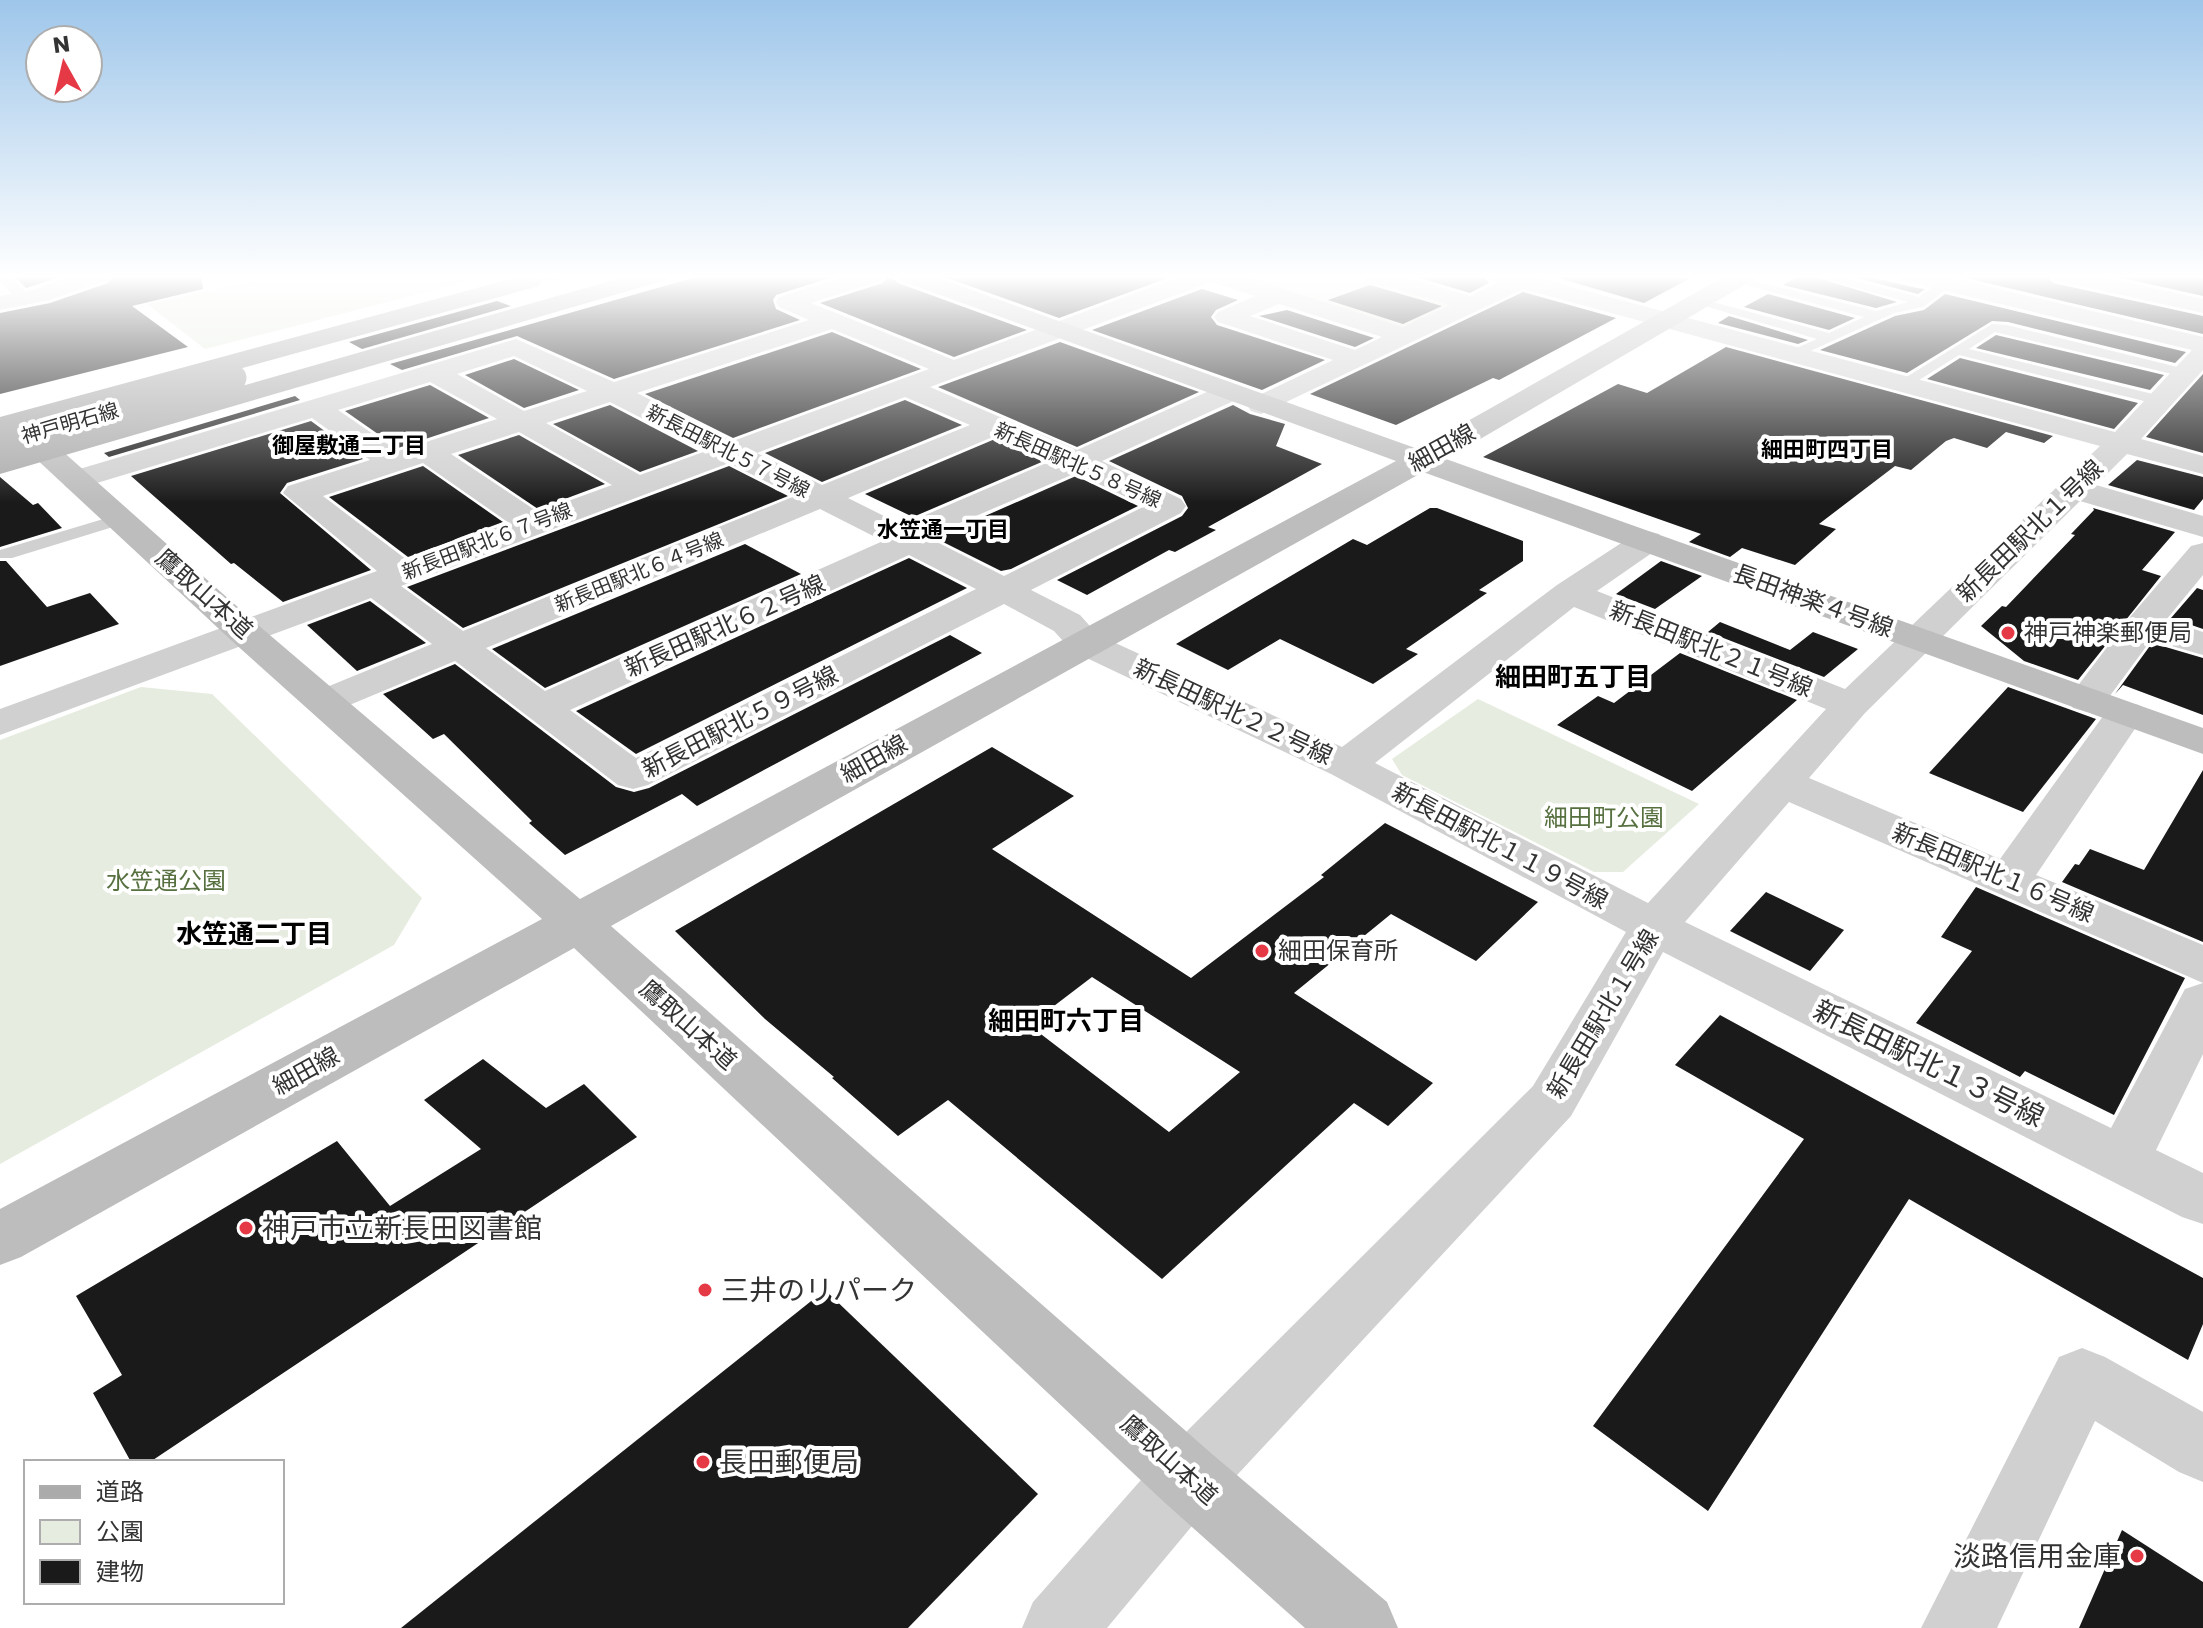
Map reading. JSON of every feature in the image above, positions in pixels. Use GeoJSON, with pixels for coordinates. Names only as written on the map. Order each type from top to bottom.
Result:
{"type":"FeatureCollection","features":[{"type":"Feature","properties":{"kind":"main road"},"geometry":{"type":"LineString","coordinates":[[23,448],[319,351]]}},
{"type":"Feature","properties":{"kind":"main road","name":"神戸明石線"},"geometry":{"type":"LineString","coordinates":[[23,448],[233,378],[330,351]]}},
{"type":"Feature","properties":{"kind":"main road"},"geometry":{"type":"LineString","coordinates":[[23,448],[379,351]]}},
{"type":"Feature","properties":{"kind":"street","name":"新長田駅北５７号線"},"geometry":{"type":"LineString","coordinates":[[23,448],[315,407],[503,351]]}},
{"type":"Feature","properties":{"kind":"street","name":"新長田駅北５７号線"},"geometry":{"type":"LineString","coordinates":[[525,351],[611,391],[1003,589],[1067,623],[1085,643]]}},
{"type":"Feature","properties":{"kind":"street"},"geometry":{"type":"LineString","coordinates":[[315,407],[393,462],[737,351]]}},
{"type":"Feature","properties":{"kind":"street"},"geometry":{"type":"LineString","coordinates":[[908,351],[951,368]]}},
{"type":"Feature","properties":{"kind":"street","name":"新長田駅北６７号線"},"geometry":{"type":"LineString","coordinates":[[0,723],[1002,351]]}},
{"type":"Feature","properties":{"kind":"street","name":"長田神楽４号線"},"geometry":{"type":"LineString","coordinates":[[1115,351],[1261,405],[1423,459],[2203,742]]}},
{"type":"Feature","properties":{"kind":"street"},"geometry":{"type":"LineString","coordinates":[[1332,351],[1357,359]]}},
{"type":"Feature","properties":{"kind":"street"},"geometry":{"type":"LineString","coordinates":[[1261,405],[1374,351]]}},
{"type":"Feature","properties":{"kind":"street","name":"細田線"},"geometry":{"type":"LineString","coordinates":[[0,1239],[1423,459],[1612,351]]}},
{"type":"Feature","properties":{"kind":"street"},"geometry":{"type":"LineString","coordinates":[[1787,351],[2203,465]]}},
{"type":"Feature","properties":{"kind":"street","name":"新長田駅北１号線"},"geometry":{"type":"LineString","coordinates":[[1059,1628],[1188,1478],[1552,1101],[1654,926],[1851,705],[2121,443],[2194,364]]}},
{"type":"Feature","properties":{"kind":"street"},"geometry":{"type":"LineString","coordinates":[[433,372],[636,485]]}},
{"type":"Feature","properties":{"kind":"street","name":"新長田駅北５８号線"},"geometry":{"type":"LineString","coordinates":[[906,387],[992,427],[1077,461],[1170,506],[1003,589]]}},
{"type":"Feature","properties":{"kind":"street","name":"新長田駅北６２号線"},"geometry":{"type":"LineString","coordinates":[[543,707],[886,554],[905,542],[916,529],[1228,393]]}},
{"type":"Feature","properties":{"kind":"street","name":"新長田駅北６４号線"},"geometry":{"type":"LineString","coordinates":[[326,701],[992,427]]}},
{"type":"Feature","properties":{"kind":"street","name":"鷹取山本道"},"geometry":{"type":"LineString","coordinates":[[23,448],[120,519],[245,633],[576,922],[1188,1478],[1361,1628]]}},
{"type":"Feature","properties":{"kind":"street"},"geometry":{"type":"LineString","coordinates":[[426,451],[533,524]]}},
{"type":"Feature","properties":{"kind":"street","name":"新長田駅北５９号線"},"geometry":{"type":"LineString","coordinates":[[393,462],[299,493],[461,646],[633,776],[1003,589]]}},
{"type":"Feature","properties":{"kind":"street"},"geometry":{"type":"LineString","coordinates":[[2072,488],[2203,527]]}},
{"type":"Feature","properties":{"kind":"street","name":"新長田駅北２２号線"},"geometry":{"type":"LineString","coordinates":[[1085,643],[1346,765],[1570,593],[1647,541]]}},
{"type":"Feature","properties":{"kind":"street"},"geometry":{"type":"LineString","coordinates":[[2009,880],[2106,707],[2143,625],[2203,553]]}},
{"type":"Feature","properties":{"kind":"street","name":"新長田駅北２１号線"},"geometry":{"type":"LineString","coordinates":[[1570,593],[1851,705]]}},
{"type":"Feature","properties":{"kind":"street"},"geometry":{"type":"LineString","coordinates":[[2143,625],[2203,644]]}},
{"type":"Feature","properties":{"kind":"street","name":"新長田駅北１１９号線"},"geometry":{"type":"LineString","coordinates":[[1346,765],[1654,926]]}},
{"type":"Feature","properties":{"kind":"street","name":"新長田駅北１６号線"},"geometry":{"type":"LineString","coordinates":[[1783,783],[2203,965]]}},
{"type":"Feature","properties":{"kind":"street","name":"新長田駅北１３号線"},"geometry":{"type":"LineString","coordinates":[[1654,926],[2203,1200]]}},
{"type":"Feature","properties":{"kind":"street"},"geometry":{"type":"LineString","coordinates":[[2123,1159],[2203,1002]]}},
{"type":"Feature","properties":{"kind":"street"},"geometry":{"type":"LineString","coordinates":[[1958,1628],[2082,1378],[2203,1449]]}},
{"type":"Feature","properties":{"kind":"lane"},"geometry":{"type":"LineString","coordinates":[[1795,354],[1802,351]]}},
{"type":"Feature","properties":{"kind":"lane"},"geometry":{"type":"LineString","coordinates":[[1903,384],[1954,351]]}},
{"type":"Feature","properties":{"kind":"lane"},"geometry":{"type":"LineString","coordinates":[[1960,351],[2160,400]]}},
{"type":"Feature","properties":{"kind":"lane"},"geometry":{"type":"LineString","coordinates":[[2124,351],[2194,364]]}},
{"type":"Feature","properties":{"kind":"lane"},"geometry":{"type":"LineString","coordinates":[[5,554],[120,519]]}},
{"type":"Feature","properties":{"kind":"green space","name":"水笠通公園"},"geometry":{"type":"Polygon","coordinates":[[[141,687],[212,694],[422,898],[394,945],[0,1164],[0,740],[141,687]]]}},
{"type":"Feature","properties":{"kind":"green space","name":"細田町公園"},"geometry":{"type":"Polygon","coordinates":[[[1478,699],[1699,804],[1623,872],[1594,872],[1402,775],[1392,759],[1478,699]]]}},
{"type":"Feature","properties":{"kind":"building"},"geometry":{"type":"Polygon","coordinates":[[[0,351],[172,351],[0,394],[0,351]]]}},
{"type":"Feature","properties":{"kind":"building"},"geometry":{"type":"Polygon","coordinates":[[[436,351],[466,351],[402,370],[390,364],[436,351]]]}},
{"type":"Feature","properties":{"kind":"building"},"geometry":{"type":"Polygon","coordinates":[[[551,351],[702,351],[614,379],[551,351]]]}},
{"type":"Feature","properties":{"kind":"building"},"geometry":{"type":"Polygon","coordinates":[[[775,351],[878,351],[921,369],[733,438],[645,394],[775,351]]]}},
{"type":"Feature","properties":{"kind":"building"},"geometry":{"type":"Polygon","coordinates":[[[939,351],[970,351],[954,357],[939,351]]]}},
{"type":"Feature","properties":{"kind":"building"},"geometry":{"type":"Polygon","coordinates":[[[1036,351],[1085,351],[1199,392],[1077,447],[938,387],[1036,351]]]}},
{"type":"Feature","properties":{"kind":"building"},"geometry":{"type":"Polygon","coordinates":[[[1151,351],[1297,351],[1325,360],[1262,390],[1151,351]]]}},
{"type":"Feature","properties":{"kind":"building"},"geometry":{"type":"Polygon","coordinates":[[[1400,351],[1554,351],[1499,380],[1493,378],[1396,425],[1310,394],[1400,351]]]}},
{"type":"Feature","properties":{"kind":"building"},"geometry":{"type":"Polygon","coordinates":[[[1719,351],[1741,351],[2053,436],[2044,443],[2006,432],[1987,448],[1954,438],[1911,470],[1895,466],[1819,524],[1836,529],[1795,565],[1742,548],[1730,557],[1689,542],[1701,534],[1483,457],[1618,384],[1647,393],[1719,351]]]}},
{"type":"Feature","properties":{"kind":"building"},"geometry":{"type":"Polygon","coordinates":[[[1824,351],[1943,351],[1907,373],[1824,351]]]}},
{"type":"Feature","properties":{"kind":"building"},"geometry":{"type":"Polygon","coordinates":[[[1988,351],[2063,351],[2164,375],[2150,390],[1988,351]]]}},
{"type":"Feature","properties":{"kind":"building"},"geometry":{"type":"Polygon","coordinates":[[[2126,351],[2186,352],[2175,363],[2126,351]]]}},
{"type":"Feature","properties":{"kind":"building"},"geometry":{"type":"Polygon","coordinates":[[[1960,358],[2138,403],[2114,429],[1927,379],[1960,358]]]}},
{"type":"Feature","properties":{"kind":"building"},"geometry":{"type":"Polygon","coordinates":[[[514,359],[579,390],[524,408],[465,375],[514,359]]]}},
{"type":"Feature","properties":{"kind":"building"},"geometry":{"type":"Polygon","coordinates":[[[2203,374],[2203,453],[2146,437],[2203,374]]]}},
{"type":"Feature","properties":{"kind":"building"},"geometry":{"type":"Polygon","coordinates":[[[430,385],[489,418],[398,448],[345,411],[430,385]]]}},
{"type":"Feature","properties":{"kind":"building"},"geometry":{"type":"Polygon","coordinates":[[[295,396],[300,400],[109,457],[104,453],[295,396]]]}},
{"type":"Feature","properties":{"kind":"building"},"geometry":{"type":"Polygon","coordinates":[[[905,400],[962,425],[822,482],[765,453],[905,400]]]}},
{"type":"Feature","properties":{"kind":"building"},"geometry":{"type":"Polygon","coordinates":[[[610,405],[698,451],[640,472],[553,424],[610,405]]]}},
{"type":"Feature","properties":{"kind":"building"},"geometry":{"type":"Polygon","coordinates":[[[1233,405],[1250,414],[1285,424],[1276,446],[1322,464],[1208,527],[1216,530],[1175,552],[1169,550],[1087,595],[1057,580],[1182,516],[1188,508],[1182,496],[1109,461],[1233,405]]]}},
{"type":"Feature","properties":{"kind":"building"},"geometry":{"type":"Polygon","coordinates":[[[311,421],[363,459],[287,483],[280,493],[371,570],[283,602],[234,563],[231,564],[131,476],[311,421]]]}},
{"type":"Feature","properties":{"kind":"building"},"geometry":{"type":"Polygon","coordinates":[[[519,435],[605,484],[538,509],[458,455],[519,435]]]}},
{"type":"Feature","properties":{"kind":"building"},"geometry":{"type":"Polygon","coordinates":[[[995,439],[1044,461],[913,517],[865,494],[995,439]]]}},
{"type":"Feature","properties":{"kind":"building"},"geometry":{"type":"Polygon","coordinates":[[[2137,460],[2203,477],[2203,499],[2194,510],[2108,485],[2137,460]]]}},
{"type":"Feature","properties":{"kind":"building"},"geometry":{"type":"Polygon","coordinates":[[[423,466],[503,522],[408,557],[329,497],[423,466]]]}},
{"type":"Feature","properties":{"kind":"building"},"geometry":{"type":"Polygon","coordinates":[[[729,466],[788,496],[463,628],[407,587],[729,466]]]}},
{"type":"Feature","properties":{"kind":"building"},"geometry":{"type":"Polygon","coordinates":[[[1076,476],[1138,506],[1011,569],[1001,571],[935,538],[1076,476]]]}},
{"type":"Feature","properties":{"kind":"building"},"geometry":{"type":"Polygon","coordinates":[[[0,477],[33,505],[38,503],[62,528],[0,547],[0,477]]]}},
{"type":"Feature","properties":{"kind":"building"},"geometry":{"type":"Polygon","coordinates":[[[1430,508],[1523,541],[1523,561],[1479,590],[1487,593],[1406,649],[1418,654],[1373,684],[1280,639],[1228,670],[1176,644],[1353,539],[1367,545],[1430,508]]]}},
{"type":"Feature","properties":{"kind":"building"},"geometry":{"type":"Polygon","coordinates":[[[2093,508],[2175,532],[2142,570],[2161,576],[2078,680],[2024,661],[1981,626],[2002,606],[2006,607],[2075,535],[2071,534],[2093,508]]]}},
{"type":"Feature","properties":{"kind":"building"},"geometry":{"type":"Polygon","coordinates":[[[745,544],[801,574],[545,688],[492,649],[745,544]]]}},
{"type":"Feature","properties":{"kind":"building"},"geometry":{"type":"Polygon","coordinates":[[[909,558],[967,588],[636,754],[576,711],[909,558]]]}},
{"type":"Feature","properties":{"kind":"building"},"geometry":{"type":"Polygon","coordinates":[[[0,561],[6,561],[47,607],[90,593],[119,624],[0,666],[0,561]]]}},
{"type":"Feature","properties":{"kind":"building"},"geometry":{"type":"Polygon","coordinates":[[[1661,561],[1702,576],[1655,609],[1616,594],[1661,561]]]}},
{"type":"Feature","properties":{"kind":"building"},"geometry":{"type":"Polygon","coordinates":[[[2197,588],[2203,590],[2203,629],[2171,618],[2197,588]]]}},
{"type":"Feature","properties":{"kind":"building"},"geometry":{"type":"Polygon","coordinates":[[[370,601],[426,643],[357,671],[307,625],[370,601]]]}},
{"type":"Feature","properties":{"kind":"building"},"geometry":{"type":"Polygon","coordinates":[[[1720,622],[1790,650],[1813,632],[1858,649],[1824,677],[1708,632],[1720,622]]]}},
{"type":"Feature","properties":{"kind":"building"},"geometry":{"type":"Polygon","coordinates":[[[950,635],[982,653],[697,806],[682,794],[565,855],[529,823],[532,821],[444,734],[433,739],[383,694],[455,664],[616,787],[634,792],[649,788],[950,635]]]}},
{"type":"Feature","properties":{"kind":"building"},"geometry":{"type":"Polygon","coordinates":[[[2152,643],[2203,658],[2203,715],[2123,685],[2115,694],[2152,643]]]}},
{"type":"Feature","properties":{"kind":"building"},"geometry":{"type":"Polygon","coordinates":[[[1680,653],[1797,700],[1692,791],[1557,725],[1598,696],[1614,703],[1680,653]]]}},
{"type":"Feature","properties":{"kind":"building"},"geometry":{"type":"Polygon","coordinates":[[[2008,687],[2096,719],[2023,812],[1929,773],[2008,687]]]}},
{"type":"Feature","properties":{"kind":"building"},"geometry":{"type":"Polygon","coordinates":[[[992,747],[1074,796],[992,849],[1191,978],[1324,877],[1321,875],[1385,823],[1538,902],[1476,961],[1391,914],[1294,993],[1433,1083],[1388,1126],[1354,1103],[1162,1279],[948,1100],[898,1136],[765,1019],[675,931],[992,747]],[[1092,977],[1029,1025],[1169,1132],[1240,1072],[1092,977]]]}},
{"type":"Feature","properties":{"kind":"building"},"geometry":{"type":"Polygon","coordinates":[[[2203,770],[2203,942],[2062,882],[2090,849],[2144,870],[2203,770]]]}},
{"type":"Feature","properties":{"kind":"building"},"geometry":{"type":"Polygon","coordinates":[[[1976,887],[2185,978],[2114,1115],[2025,1071],[2020,1077],[1916,1023],[1972,951],[1941,937],[1976,887]]]}},
{"type":"Feature","properties":{"kind":"building"},"geometry":{"type":"Polygon","coordinates":[[[1766,892],[1844,930],[1810,971],[1730,931],[1766,892]]]}},
{"type":"Feature","properties":{"kind":"building"},"geometry":{"type":"Polygon","coordinates":[[[1720,1015],[2203,1278],[2203,1324],[2188,1360],[1909,1199],[1708,1511],[1593,1426],[1804,1139],[1675,1065],[1720,1015]]]}},
{"type":"Feature","properties":{"kind":"building"},"geometry":{"type":"Polygon","coordinates":[[[483,1059],[546,1108],[584,1084],[637,1137],[153,1460],[130,1460],[93,1393],[122,1375],[76,1296],[337,1141],[390,1206],[481,1149],[424,1100],[483,1059]]]}},
{"type":"Feature","properties":{"kind":"building"},"geometry":{"type":"Polygon","coordinates":[[[825,1290],[1038,1494],[908,1628],[401,1628],[825,1290]]]}},
{"type":"Feature","properties":{"kind":"building","name":"淡路信用金庫"},"geometry":{"type":"Polygon","coordinates":[[[2122,1530],[2203,1582],[2203,1628],[2079,1628],[2122,1530]]]}},
{"type":"Feature","properties":{"kind":"place","name":"神戸神楽郵便局"},"geometry":{"type":"Point","coordinates":[2008,633]}},
{"type":"Feature","properties":{"kind":"place","name":"細田保育所"},"geometry":{"type":"Point","coordinates":[1262,951]}},
{"type":"Feature","properties":{"kind":"place","name":"神戸市立新長田図書館"},"geometry":{"type":"Point","coordinates":[246,1228]}},
{"type":"Feature","properties":{"kind":"place","name":"三井のリパーク"},"geometry":{"type":"Point","coordinates":[705,1290]}},
{"type":"Feature","properties":{"kind":"place","name":"長田郵便局"},"geometry":{"type":"Point","coordinates":[703,1462]}},
{"type":"Feature","properties":{"kind":"place","name":"淡路信用金庫"},"geometry":{"type":"Point","coordinates":[2137,1556]}},
{"type":"Feature","properties":{"kind":"district","name":"御屋敷通二丁目"},"geometry":{"type":"Point","coordinates":[349,445]}},
{"type":"Feature","properties":{"kind":"district","name":"細田町四丁目"},"geometry":{"type":"Point","coordinates":[1827,449]}},
{"type":"Feature","properties":{"kind":"district","name":"水笠通一丁目"},"geometry":{"type":"Point","coordinates":[943,529]}},
{"type":"Feature","properties":{"kind":"district","name":"細田町五丁目"},"geometry":{"type":"Point","coordinates":[1573,677]}},
{"type":"Feature","properties":{"kind":"district","name":"水笠通二丁目"},"geometry":{"type":"Point","coordinates":[254,934]}},
{"type":"Feature","properties":{"kind":"district","name":"細田町六丁目"},"geometry":{"type":"Point","coordinates":[1066,1021]}}]}
